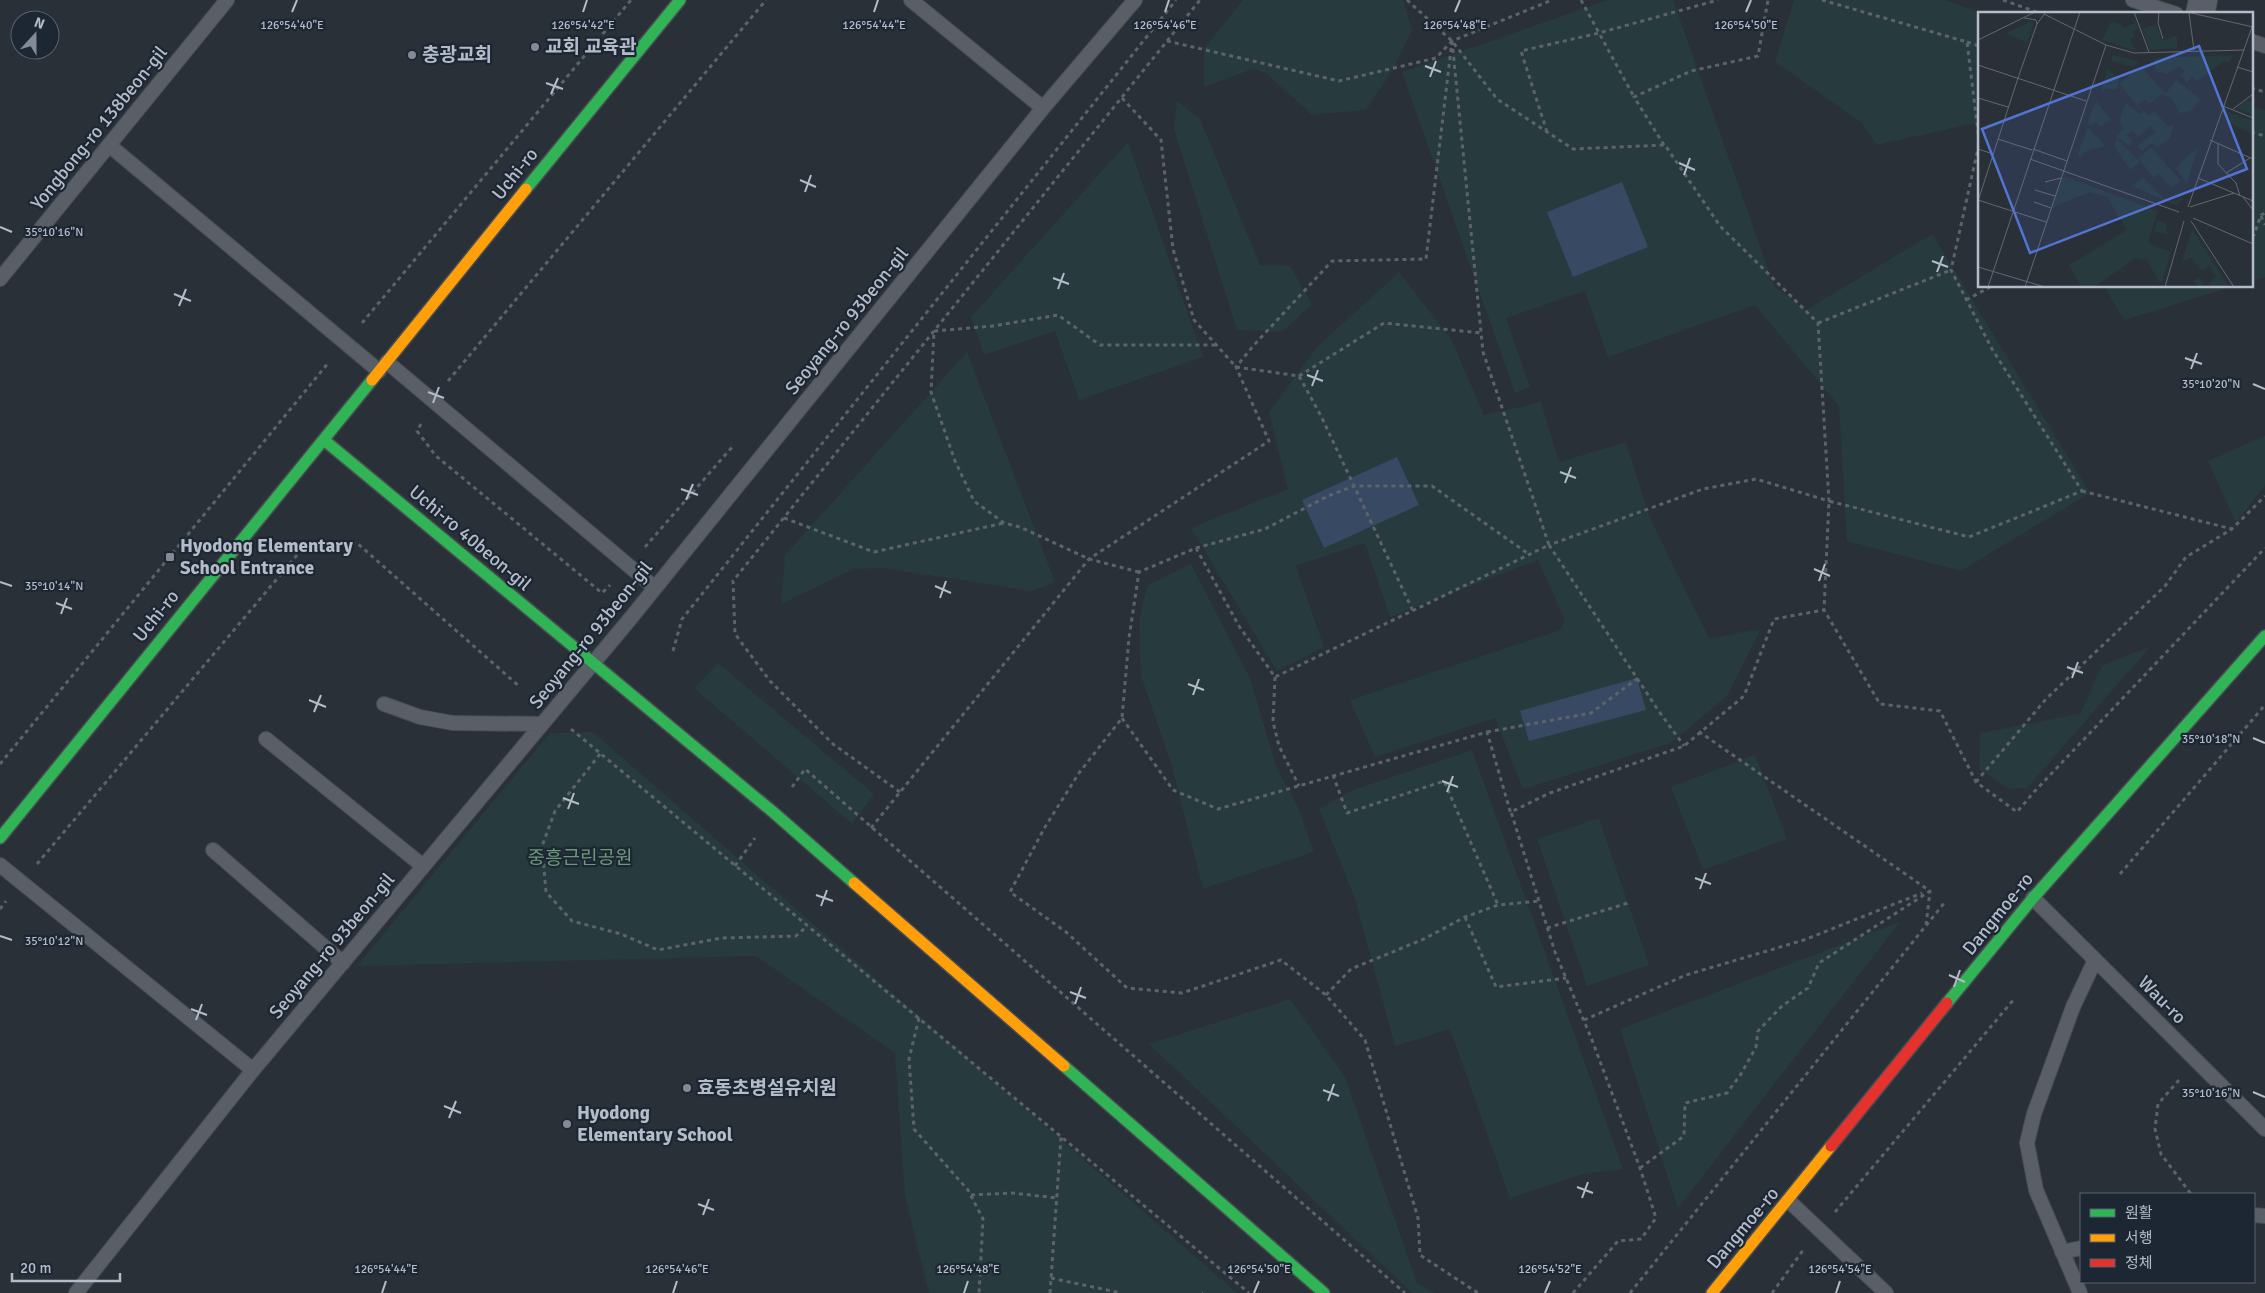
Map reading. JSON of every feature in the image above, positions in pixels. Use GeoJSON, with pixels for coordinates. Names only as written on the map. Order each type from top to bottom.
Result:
{"type":"FeatureCollection","features":[{"type":"Feature","properties":{"kind":"street","name":"Uchi-ro"},"geometry":{"type":"LineString","coordinates":[[0,838],[680,0]]}},
{"type":"Feature","properties":{"kind":"street","name":"Uchi-ro 40beon-gil"},"geometry":{"type":"LineString","coordinates":[[324,440],[773,812],[1324,1293]]}},
{"type":"Feature","properties":{"kind":"street","name":"Dangmoe-ro"},"geometry":{"type":"LineString","coordinates":[[1712,1293],[1789,1201],[2033,898],[2265,636]]}},
{"type":"Feature","properties":{"kind":"lane","name":"Yongbong-ro 138beon-gil"},"geometry":{"type":"LineString","coordinates":[[3,271],[227,0]]}},
{"type":"Feature","properties":{"kind":"lane"},"geometry":{"type":"LineString","coordinates":[[912,0],[1043,108]]}},
{"type":"Feature","properties":{"kind":"lane","name":"Seoyang-ro 93beon-gil"},"geometry":{"type":"LineString","coordinates":[[76,1293],[253,1070],[542,724],[1043,108],[1135,0]]}},
{"type":"Feature","properties":{"kind":"lane"},"geometry":{"type":"LineString","coordinates":[[2134,0],[2170,12]]}},
{"type":"Feature","properties":{"kind":"lane"},"geometry":{"type":"LineString","coordinates":[[2252,41],[2265,46]]}},
{"type":"Feature","properties":{"kind":"lane"},"geometry":{"type":"LineString","coordinates":[[109,144],[346,342],[431,400],[654,588]]}},
{"type":"Feature","properties":{"kind":"lane"},"geometry":{"type":"LineString","coordinates":[[384,704],[420,717],[453,724],[542,724]]}},
{"type":"Feature","properties":{"kind":"lane"},"geometry":{"type":"LineString","coordinates":[[266,739],[423,866]]}},
{"type":"Feature","properties":{"kind":"lane"},"geometry":{"type":"LineString","coordinates":[[212,850],[343,963]]}},
{"type":"Feature","properties":{"kind":"lane"},"geometry":{"type":"LineString","coordinates":[[0,865],[253,1070]]}},
{"type":"Feature","properties":{"kind":"lane","name":"Wau-ro"},"geometry":{"type":"LineString","coordinates":[[2033,898],[2265,1129]]}},
{"type":"Feature","properties":{"kind":"lane"},"geometry":{"type":"LineString","coordinates":[[2080,1293],[2036,1190],[2027,1144],[2034,1114],[2073,1006],[2095,960]]}},
{"type":"Feature","properties":{"kind":"lane"},"geometry":{"type":"LineString","coordinates":[[1789,1201],[1886,1293]]}},
{"type":"Feature","properties":{"kind":"lane"},"geometry":{"type":"LineString","coordinates":[[2062,1252],[2080,1248]]}},
{"type":"Feature","properties":{"kind":"path"},"geometry":{"type":"LineString","coordinates":[[0,764],[346,342],[631,0]]}},
{"type":"Feature","properties":{"kind":"path"},"geometry":{"type":"LineString","coordinates":[[737,442],[602,593],[436,456],[418,431],[431,400],[766,0]]}},
{"type":"Feature","properties":{"kind":"path"},"geometry":{"type":"LineString","coordinates":[[673,651],[682,619],[1176,0]]}},
{"type":"Feature","properties":{"kind":"path"},"geometry":{"type":"LineString","coordinates":[[900,792],[833,744],[770,681],[735,634],[733,581],[1200,0]]}},
{"type":"Feature","properties":{"kind":"path"},"geometry":{"type":"LineString","coordinates":[[1407,0],[1452,42],[1497,99],[1573,149],[1664,146]]}},
{"type":"Feature","properties":{"kind":"path"},"geometry":{"type":"LineString","coordinates":[[1167,41],[1339,81],[1436,58],[1452,42],[1552,0]]}},
{"type":"Feature","properties":{"kind":"path"},"geometry":{"type":"LineString","coordinates":[[1581,0],[1634,97],[1664,146],[1720,226],[1818,324],[1828,501],[1824,610],[1880,704],[1940,711],[1976,782],[2017,812],[2265,548]]}},
{"type":"Feature","properties":{"kind":"path"},"geometry":{"type":"LineString","coordinates":[[1548,132],[1521,51],[1599,33],[1718,0]]}},
{"type":"Feature","properties":{"kind":"path"},"geometry":{"type":"LineString","coordinates":[[1634,97],[1691,72],[1758,56],[1768,0]]}},
{"type":"Feature","properties":{"kind":"path"},"geometry":{"type":"LineString","coordinates":[[1822,0],[1978,46]]}},
{"type":"Feature","properties":{"kind":"path"},"geometry":{"type":"LineString","coordinates":[[2003,0],[2036,12]]}},
{"type":"Feature","properties":{"kind":"path"},"geometry":{"type":"LineString","coordinates":[[1452,42],[1483,352],[1549,545],[1656,708],[1684,746]]}},
{"type":"Feature","properties":{"kind":"path"},"geometry":{"type":"LineString","coordinates":[[1236,367],[1332,261],[1426,258],[1452,42]]}},
{"type":"Feature","properties":{"kind":"path"},"geometry":{"type":"LineString","coordinates":[[1967,42],[1978,132]]}},
{"type":"Feature","properties":{"kind":"path"},"geometry":{"type":"LineString","coordinates":[[2252,88],[2265,92]]}},
{"type":"Feature","properties":{"kind":"path"},"geometry":{"type":"LineString","coordinates":[[871,828],[1089,560],[1269,441],[1236,367],[1194,320],[1173,249],[1161,140],[1122,98]]}},
{"type":"Feature","properties":{"kind":"path"},"geometry":{"type":"LineString","coordinates":[[2252,132],[2265,136]]}},
{"type":"Feature","properties":{"kind":"path"},"geometry":{"type":"LineString","coordinates":[[1978,148],[1951,270],[1992,349],[2082,491]]}},
{"type":"Feature","properties":{"kind":"path"},"geometry":{"type":"LineString","coordinates":[[2263,214],[2265,225]]}},
{"type":"Feature","properties":{"kind":"path"},"geometry":{"type":"LineString","coordinates":[[2252,235],[2254,235],[2263,214]]}},
{"type":"Feature","properties":{"kind":"path"},"geometry":{"type":"LineString","coordinates":[[1818,324],[1951,270]]}},
{"type":"Feature","properties":{"kind":"path"},"geometry":{"type":"LineString","coordinates":[[1966,300],[1988,288]]}},
{"type":"Feature","properties":{"kind":"path"},"geometry":{"type":"LineString","coordinates":[[934,331],[993,326],[1058,315],[1100,345],[1216,345]]}},
{"type":"Feature","properties":{"kind":"path"},"geometry":{"type":"LineString","coordinates":[[1236,367],[1299,376],[1384,324],[1481,333]]}},
{"type":"Feature","properties":{"kind":"path"},"geometry":{"type":"LineString","coordinates":[[934,331],[931,392],[955,461],[974,501],[1004,523],[1020,527],[1089,560],[1139,572],[1196,548],[1265,529],[1328,496],[1354,486],[1432,486],[1529,555]]}},
{"type":"Feature","properties":{"kind":"path"},"geometry":{"type":"LineString","coordinates":[[1299,376],[1322,416],[1413,611]]}},
{"type":"Feature","properties":{"kind":"path"},"geometry":{"type":"LineString","coordinates":[[1275,677],[1549,545],[1703,489],[1756,479],[1828,501],[1969,537],[2082,491],[2232,529]]}},
{"type":"Feature","properties":{"kind":"path"},"geometry":{"type":"LineString","coordinates":[[1976,782],[2046,699],[2165,586],[2186,558],[2232,529],[2265,496]]}},
{"type":"Feature","properties":{"kind":"path"},"geometry":{"type":"LineString","coordinates":[[784,518],[874,552],[1004,523]]}},
{"type":"Feature","properties":{"kind":"path"},"geometry":{"type":"LineString","coordinates":[[0,909],[308,542],[357,543],[520,687]]}},
{"type":"Feature","properties":{"kind":"path"},"geometry":{"type":"LineString","coordinates":[[1196,548],[1240,626],[1275,677],[1273,722],[1279,746],[1300,786]]}},
{"type":"Feature","properties":{"kind":"path"},"geometry":{"type":"LineString","coordinates":[[1139,572],[1128,638],[1122,718],[1079,773],[1045,828],[1010,892],[1066,932],[1127,988],[1182,993],[1281,960],[1326,995],[1366,1040],[1418,1218],[1420,1255],[1478,1293]]}},
{"type":"Feature","properties":{"kind":"path"},"geometry":{"type":"LineString","coordinates":[[1511,812],[1550,793],[1684,746],[1698,732],[1744,696],[1774,619],[1824,610]]}},
{"type":"Feature","properties":{"kind":"path"},"geometry":{"type":"LineString","coordinates":[[1122,718],[1173,790],[1218,809],[1487,732],[1591,713],[1638,678]]}},
{"type":"Feature","properties":{"kind":"path"},"geometry":{"type":"LineString","coordinates":[[2120,874],[2265,705]]}},
{"type":"Feature","properties":{"kind":"path"},"geometry":{"type":"LineString","coordinates":[[566,725],[1247,1293]]}},
{"type":"Feature","properties":{"kind":"path"},"geometry":{"type":"LineString","coordinates":[[1487,732],[1547,928],[1640,1168],[1656,1218],[1641,1239],[1618,1241],[1573,1293]]}},
{"type":"Feature","properties":{"kind":"path"},"geometry":{"type":"LineString","coordinates":[[1698,732],[1930,890]]}},
{"type":"Feature","properties":{"kind":"path"},"geometry":{"type":"LineString","coordinates":[[600,754],[555,811],[542,846],[546,892],[572,921],[621,934],[658,950],[721,938],[796,936],[807,926]]}},
{"type":"Feature","properties":{"kind":"path"},"geometry":{"type":"LineString","coordinates":[[735,866],[805,769],[1405,1293]]}},
{"type":"Feature","properties":{"kind":"path"},"geometry":{"type":"LineString","coordinates":[[1333,775],[1347,813],[1444,781],[1498,905]]}},
{"type":"Feature","properties":{"kind":"path"},"geometry":{"type":"LineString","coordinates":[[1925,926],[1930,890]]}},
{"type":"Feature","properties":{"kind":"path"},"geometry":{"type":"LineString","coordinates":[[1584,1020],[1686,975],[1804,940],[1930,890]]}},
{"type":"Feature","properties":{"kind":"path"},"geometry":{"type":"LineString","coordinates":[[1640,1168],[1684,1136],[1685,1103],[1727,1093],[1741,1074],[1756,1047],[1758,1031],[1782,1006],[1808,988],[1819,963],[1930,890]]}},
{"type":"Feature","properties":{"kind":"path"},"geometry":{"type":"LineString","coordinates":[[1326,995],[1351,969],[1424,939],[1465,917],[1498,905],[1539,902]]}},
{"type":"Feature","properties":{"kind":"path"},"geometry":{"type":"LineString","coordinates":[[1630,1293],[1945,902]]}},
{"type":"Feature","properties":{"kind":"path"},"geometry":{"type":"LineString","coordinates":[[1547,928],[1628,903]]}},
{"type":"Feature","properties":{"kind":"path"},"geometry":{"type":"LineString","coordinates":[[1465,917],[1496,987],[1566,978]]}},
{"type":"Feature","properties":{"kind":"path"},"geometry":{"type":"LineString","coordinates":[[1772,1293],[1796,1258],[2015,998]]}},
{"type":"Feature","properties":{"kind":"path"},"geometry":{"type":"LineString","coordinates":[[919,1018],[909,1059],[914,1128],[971,1194],[983,1220],[979,1293]]}},
{"type":"Feature","properties":{"kind":"path"},"geometry":{"type":"LineString","coordinates":[[2190,1193],[2161,1154],[2155,1129],[2158,1104],[2197,1061]]}},
{"type":"Feature","properties":{"kind":"path"},"geometry":{"type":"LineString","coordinates":[[1050,1293],[1061,1136]]}},
{"type":"Feature","properties":{"kind":"path"},"geometry":{"type":"LineString","coordinates":[[971,1194],[1012,1193],[1058,1198]]}},
{"type":"Feature","properties":{"kind":"path"},"geometry":{"type":"LineString","coordinates":[[1051,1278],[1121,1293]]}},
{"type":"Feature","properties":{"kind":"green space"},"geometry":{"type":"Polygon","coordinates":[[[1243,0],[1403,0],[1412,30],[1394,68],[1366,110],[1312,115],[1266,73],[1253,69],[1204,87],[1204,49],[1243,0]]]}},
{"type":"Feature","properties":{"kind":"green space"},"geometry":{"type":"Polygon","coordinates":[[[1608,0],[1673,0],[1774,286],[1806,310],[1932,234],[2090,493],[1961,571],[1847,541],[1839,406],[1755,305],[1608,357],[1585,291],[1506,318],[1530,387],[1515,393],[1402,72],[1608,0]]]}},
{"type":"Feature","properties":{"kind":"green space"},"geometry":{"type":"Polygon","coordinates":[[[1794,0],[1945,0],[1978,12],[1978,122],[1877,145],[1862,123],[1775,62],[1794,0]]]}},
{"type":"Feature","properties":{"kind":"green space"},"geometry":{"type":"Polygon","coordinates":[[[1177,101],[1200,119],[1260,265],[1290,266],[1312,304],[1282,332],[1237,330],[1174,129],[1177,101]]]}},
{"type":"Feature","properties":{"kind":"green space"},"geometry":{"type":"Polygon","coordinates":[[[2252,106],[2265,110],[2265,277],[2252,281],[2252,106]]]}},
{"type":"Feature","properties":{"kind":"green space"},"geometry":{"type":"Polygon","coordinates":[[[1128,142],[1203,357],[1079,400],[1055,331],[984,355],[971,317],[1128,142]]]}},
{"type":"Feature","properties":{"kind":"green space"},"geometry":{"type":"Polygon","coordinates":[[[1399,272],[1451,339],[1484,415],[1541,402],[1559,462],[1626,442],[1649,516],[1709,638],[1761,629],[1727,696],[1671,743],[1523,789],[1495,718],[1375,757],[1350,700],[1560,630],[1565,620],[1538,560],[1390,617],[1365,543],[1296,566],[1324,647],[1277,671],[1191,528],[1288,489],[1269,412],[1317,347],[1399,272]]]}},
{"type":"Feature","properties":{"kind":"green space"},"geometry":{"type":"Polygon","coordinates":[[[2105,288],[2228,288],[2124,320],[2105,288]]]}},
{"type":"Feature","properties":{"kind":"green space"},"geometry":{"type":"Polygon","coordinates":[[[967,352],[1055,582],[1032,591],[883,568],[854,569],[781,604],[785,555],[967,352]]]}},
{"type":"Feature","properties":{"kind":"green space"},"geometry":{"type":"Polygon","coordinates":[[[2265,436],[2265,485],[2236,523],[2208,461],[2265,436]]]}},
{"type":"Feature","properties":{"kind":"green space"},"geometry":{"type":"Polygon","coordinates":[[[1191,564],[1250,678],[1277,769],[1298,807],[1314,852],[1203,889],[1171,763],[1141,676],[1139,621],[1147,586],[1191,564]]]}},
{"type":"Feature","properties":{"kind":"green space"},"geometry":{"type":"Polygon","coordinates":[[[2151,646],[2027,788],[2009,789],[1979,769],[1980,733],[2080,714],[2102,666],[2151,646]]]}},
{"type":"Feature","properties":{"kind":"green space"},"geometry":{"type":"Polygon","coordinates":[[[718,663],[874,794],[852,824],[694,688],[718,663]]]}},
{"type":"Feature","properties":{"kind":"green space","name":"중흥근린공원"},"geometry":{"type":"Polygon","coordinates":[[[593,732],[1237,1293],[929,1293],[905,1196],[895,1053],[756,956],[357,966],[550,733],[593,732]]]}},
{"type":"Feature","properties":{"kind":"green space"},"geometry":{"type":"Polygon","coordinates":[[[1472,750],[1623,1169],[1583,1174],[1510,1198],[1450,1029],[1395,1046],[1355,899],[1319,809],[1353,790],[1472,750]]]}},
{"type":"Feature","properties":{"kind":"green space"},"geometry":{"type":"Polygon","coordinates":[[[1755,755],[1787,839],[1703,870],[1671,787],[1755,755]]]}},
{"type":"Feature","properties":{"kind":"green space"},"geometry":{"type":"Polygon","coordinates":[[[1599,818],[1649,965],[1587,986],[1537,839],[1599,818]]]}},
{"type":"Feature","properties":{"kind":"green space"},"geometry":{"type":"Polygon","coordinates":[[[1900,922],[1678,1208],[1620,1029],[1900,922]]]}},
{"type":"Feature","properties":{"kind":"green space"},"geometry":{"type":"Polygon","coordinates":[[[1290,999],[1345,1077],[1417,1283],[1434,1293],[1412,1293],[1149,1044],[1290,999]]]}},
{"type":"Feature","properties":{"kind":"water"},"geometry":{"type":"Polygon","coordinates":[[[1622,182],[1648,247],[1573,277],[1547,212],[1622,182]]]}},
{"type":"Feature","properties":{"kind":"water"},"geometry":{"type":"Polygon","coordinates":[[[1397,457],[1419,505],[1324,548],[1302,500],[1397,457]]]}},
{"type":"Feature","properties":{"kind":"water"},"geometry":{"type":"Polygon","coordinates":[[[1637,678],[1646,710],[1529,741],[1520,711],[1637,678]]]}},
{"type":"Feature","properties":{"kind":"traffic: fast"},"geometry":{"type":"LineString","coordinates":[[526,189],[680,0]]}},
{"type":"Feature","properties":{"kind":"traffic: fast"},"geometry":{"type":"LineString","coordinates":[[0,838],[372,380]]}},
{"type":"Feature","properties":{"kind":"traffic: fast"},"geometry":{"type":"LineString","coordinates":[[324,440],[773,812],[854,883]]}},
{"type":"Feature","properties":{"kind":"traffic: fast"},"geometry":{"type":"LineString","coordinates":[[1947,1003],[2033,898],[2265,636]]}},
{"type":"Feature","properties":{"kind":"traffic: fast"},"geometry":{"type":"LineString","coordinates":[[1064,1066],[1324,1293]]}},
{"type":"Feature","properties":{"kind":"traffic: slow"},"geometry":{"type":"LineString","coordinates":[[372,380],[526,189]]}},
{"type":"Feature","properties":{"kind":"traffic: slow"},"geometry":{"type":"LineString","coordinates":[[854,883],[1064,1066]]}},
{"type":"Feature","properties":{"kind":"traffic: slow"},"geometry":{"type":"LineString","coordinates":[[1712,1293],[1831,1146]]}},
{"type":"Feature","properties":{"kind":"traffic: jam"},"geometry":{"type":"LineString","coordinates":[[1831,1146],[1947,1003]]}},
{"type":"Feature","properties":{"kind":"place","name":"교회 교육관"},"geometry":{"type":"Point","coordinates":[535,47]}},
{"type":"Feature","properties":{"kind":"place","name":"충광교회"},"geometry":{"type":"Point","coordinates":[412,55]}},
{"type":"Feature","properties":{"kind":"place","name":"Hyodong Elementary School Entrance"},"geometry":{"type":"Point","coordinates":[170,557]}},
{"type":"Feature","properties":{"kind":"place","name":"효동초병설유치원"},"geometry":{"type":"Point","coordinates":[687,1088]}},
{"type":"Feature","properties":{"kind":"place","name":"Hyodong Elementary School"},"geometry":{"type":"Point","coordinates":[567,1124]}}]}
